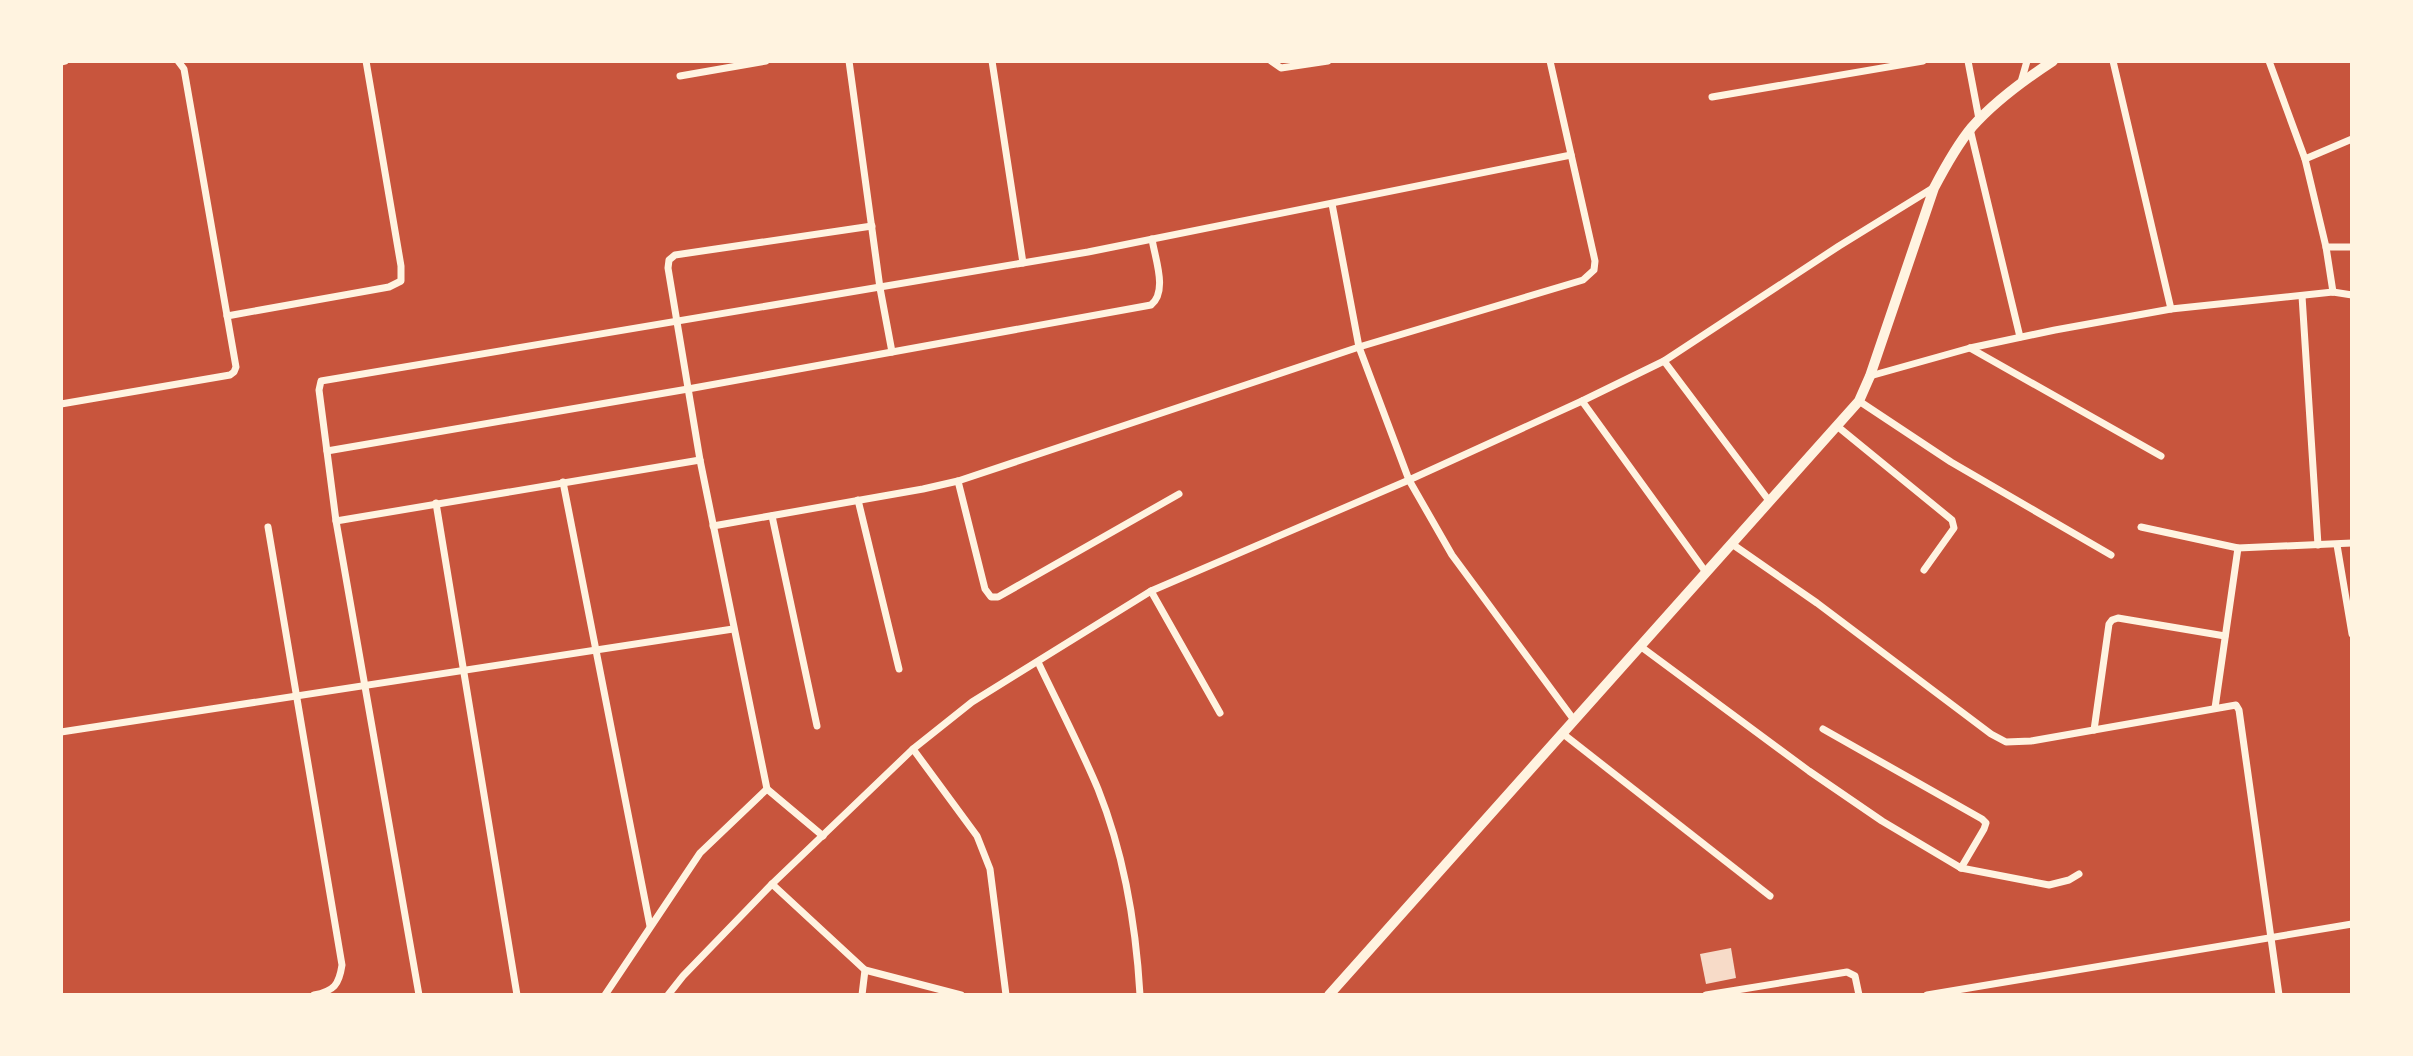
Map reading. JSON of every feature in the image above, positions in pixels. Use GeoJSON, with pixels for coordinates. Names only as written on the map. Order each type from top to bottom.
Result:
{"type":"FeatureCollection","features":[{"type":"Feature","properties":{"kind":"street"},"geometry":{"type":"LineString","coordinates":[[61,404],[230,375],[236,367],[184,69],[178,61]]}},
{"type":"Feature","properties":{"kind":"street"},"geometry":{"type":"LineString","coordinates":[[227,316],[389,287],[401,281],[401,266],[366,61]]}},
{"type":"Feature","properties":{"kind":"street"},"geometry":{"type":"LineString","coordinates":[[680,76],[766,61]]}},
{"type":"Feature","properties":{"kind":"street"},"geometry":{"type":"LineString","coordinates":[[849,61],[880,288],[892,352]]}},
{"type":"Feature","properties":{"kind":"street"},"geometry":{"type":"LineString","coordinates":[[992,61],[1023,263]]}},
{"type":"Feature","properties":{"kind":"street"},"geometry":{"type":"LineString","coordinates":[[1271,61],[1281,68],[1328,61]]}},
{"type":"Feature","properties":{"kind":"street"},"geometry":{"type":"LineString","coordinates":[[713,526],[958,481],[1359,347],[1583,281],[1594,270],[1595,261],[1550,61]]}},
{"type":"Feature","properties":{"kind":"street"},"geometry":{"type":"LineString","coordinates":[[1712,97],[1923,61]]}},
{"type":"Feature","properties":{"kind":"street"},"geometry":{"type":"LineString","coordinates":[[1968,61],[1979,119]]}},
{"type":"Feature","properties":{"kind":"street"},"geometry":{"type":"LineString","coordinates":[[2021,82],[2026,61]]}},
{"type":"Feature","properties":{"kind":"street"},"geometry":{"type":"LineString","coordinates":[[1329,995],[1859,401],[1934,188],[1979,119],[2021,82],[2053,61]]}},
{"type":"Feature","properties":{"kind":"street"},"geometry":{"type":"LineString","coordinates":[[2113,61],[2171,309]]}},
{"type":"Feature","properties":{"kind":"street"},"geometry":{"type":"LineString","coordinates":[[2269,61],[2305,159],[2326,247],[2333,292]]}},
{"type":"Feature","properties":{"kind":"street"},"geometry":{"type":"LineString","coordinates":[[1970,129],[2020,337]]}},
{"type":"Feature","properties":{"kind":"street"},"geometry":{"type":"LineString","coordinates":[[2305,159],[2352,139]]}},
{"type":"Feature","properties":{"kind":"street"},"geometry":{"type":"LineString","coordinates":[[419,995],[336,521],[318,390],[321,381],[1023,263],[1571,155]]}},
{"type":"Feature","properties":{"kind":"street"},"geometry":{"type":"LineString","coordinates":[[668,995],[772,884],[913,749],[972,702],[1151,591],[1409,480],[1664,361],[1839,246],[1934,188]]}},
{"type":"Feature","properties":{"kind":"street"},"geometry":{"type":"LineString","coordinates":[[1332,204],[1359,347],[1409,480],[1452,555],[1574,720]]}},
{"type":"Feature","properties":{"kind":"street"},"geometry":{"type":"LineString","coordinates":[[823,836],[767,789],[700,460],[668,268],[669,260],[675,254],[872,226]]}},
{"type":"Feature","properties":{"kind":"street"},"geometry":{"type":"LineString","coordinates":[[327,451],[1151,305],[1159,299],[1160,289],[1152,239]]}},
{"type":"Feature","properties":{"kind":"street"},"geometry":{"type":"LineString","coordinates":[[2326,247],[2352,247]]}},
{"type":"Feature","properties":{"kind":"street"},"geometry":{"type":"LineString","coordinates":[[1870,376],[1970,348],[2171,309],[2333,292],[2352,295]]}},
{"type":"Feature","properties":{"kind":"street"},"geometry":{"type":"LineString","coordinates":[[2302,296],[2318,545]]}},
{"type":"Feature","properties":{"kind":"street"},"geometry":{"type":"LineString","coordinates":[[1970,348],[2161,456]]}},
{"type":"Feature","properties":{"kind":"street"},"geometry":{"type":"LineString","coordinates":[[1664,361],[1770,502]]}},
{"type":"Feature","properties":{"kind":"street"},"geometry":{"type":"LineString","coordinates":[[1582,401],[1705,571]]}},
{"type":"Feature","properties":{"kind":"street"},"geometry":{"type":"LineString","coordinates":[[1859,401],[1951,461],[2110,555]]}},
{"type":"Feature","properties":{"kind":"street"},"geometry":{"type":"LineString","coordinates":[[1837,426],[1952,520],[1954,528],[1924,570]]}},
{"type":"Feature","properties":{"kind":"street"},"geometry":{"type":"LineString","coordinates":[[336,521],[700,460]]}},
{"type":"Feature","properties":{"kind":"street"},"geometry":{"type":"LineString","coordinates":[[958,481],[985,589],[991,597],[998,597],[1179,494]]}},
{"type":"Feature","properties":{"kind":"street"},"geometry":{"type":"LineString","coordinates":[[562,482],[650,926]]}},
{"type":"Feature","properties":{"kind":"street"},"geometry":{"type":"LineString","coordinates":[[858,500],[899,669]]}},
{"type":"Feature","properties":{"kind":"street"},"geometry":{"type":"LineString","coordinates":[[436,503],[517,995]]}},
{"type":"Feature","properties":{"kind":"street"},"geometry":{"type":"LineString","coordinates":[[772,516],[817,726]]}},
{"type":"Feature","properties":{"kind":"street"},"geometry":{"type":"LineString","coordinates":[[268,527],[342,965],[339,982],[330,992],[314,995]]}},
{"type":"Feature","properties":{"kind":"street"},"geometry":{"type":"LineString","coordinates":[[2141,527],[2238,548],[2352,543]]}},
{"type":"Feature","properties":{"kind":"street"},"geometry":{"type":"LineString","coordinates":[[1732,544],[1817,603],[1991,734],[2006,742],[2031,741],[2236,705],[2239,710],[2269,939],[2279,995]]}},
{"type":"Feature","properties":{"kind":"street"},"geometry":{"type":"LineString","coordinates":[[2337,545],[2352,634]]}},
{"type":"Feature","properties":{"kind":"street"},"geometry":{"type":"LineString","coordinates":[[2215,708],[2238,548]]}},
{"type":"Feature","properties":{"kind":"street"},"geometry":{"type":"LineString","coordinates":[[1151,591],[1220,713]]}},
{"type":"Feature","properties":{"kind":"street"},"geometry":{"type":"LineString","coordinates":[[2094,730],[2109,624],[2112,620],[2118,618],[2225,636]]}},
{"type":"Feature","properties":{"kind":"street"},"geometry":{"type":"LineString","coordinates":[[61,732],[733,629]]}},
{"type":"Feature","properties":{"kind":"street"},"geometry":{"type":"LineString","coordinates":[[1640,646],[1830,786],[1882,821],[1961,867],[2049,884],[2069,880],[2079,874]]}},
{"type":"Feature","properties":{"kind":"street"},"geometry":{"type":"LineString","coordinates":[[1038,662],[1111,824],[1129,895],[1140,995]]}},
{"type":"Feature","properties":{"kind":"street"},"geometry":{"type":"LineString","coordinates":[[1823,729],[1983,819],[1986,823],[1984,829],[1961,867]]}},
{"type":"Feature","properties":{"kind":"street"},"geometry":{"type":"LineString","coordinates":[[1562,733],[1770,896]]}},
{"type":"Feature","properties":{"kind":"street"},"geometry":{"type":"LineString","coordinates":[[913,749],[977,836],[984,850],[990,869],[1006,995]]}},
{"type":"Feature","properties":{"kind":"street"},"geometry":{"type":"LineString","coordinates":[[605,995],[700,853],[767,789]]}},
{"type":"Feature","properties":{"kind":"street"},"geometry":{"type":"LineString","coordinates":[[772,884],[866,970],[961,995]]}},
{"type":"Feature","properties":{"kind":"street"},"geometry":{"type":"LineString","coordinates":[[1927,995],[2352,924]]}},
{"type":"Feature","properties":{"kind":"street"},"geometry":{"type":"LineString","coordinates":[[862,995],[866,970]]}},
{"type":"Feature","properties":{"kind":"street"},"geometry":{"type":"LineString","coordinates":[[1706,995],[1847,972],[1855,976],[1859,995]]}},
{"type":"Feature","properties":{"kind":"building"},"geometry":{"type":"Polygon","coordinates":[[[1731,948],[1736,978],[1706,984],[1700,954],[1731,948]]]}}]}
